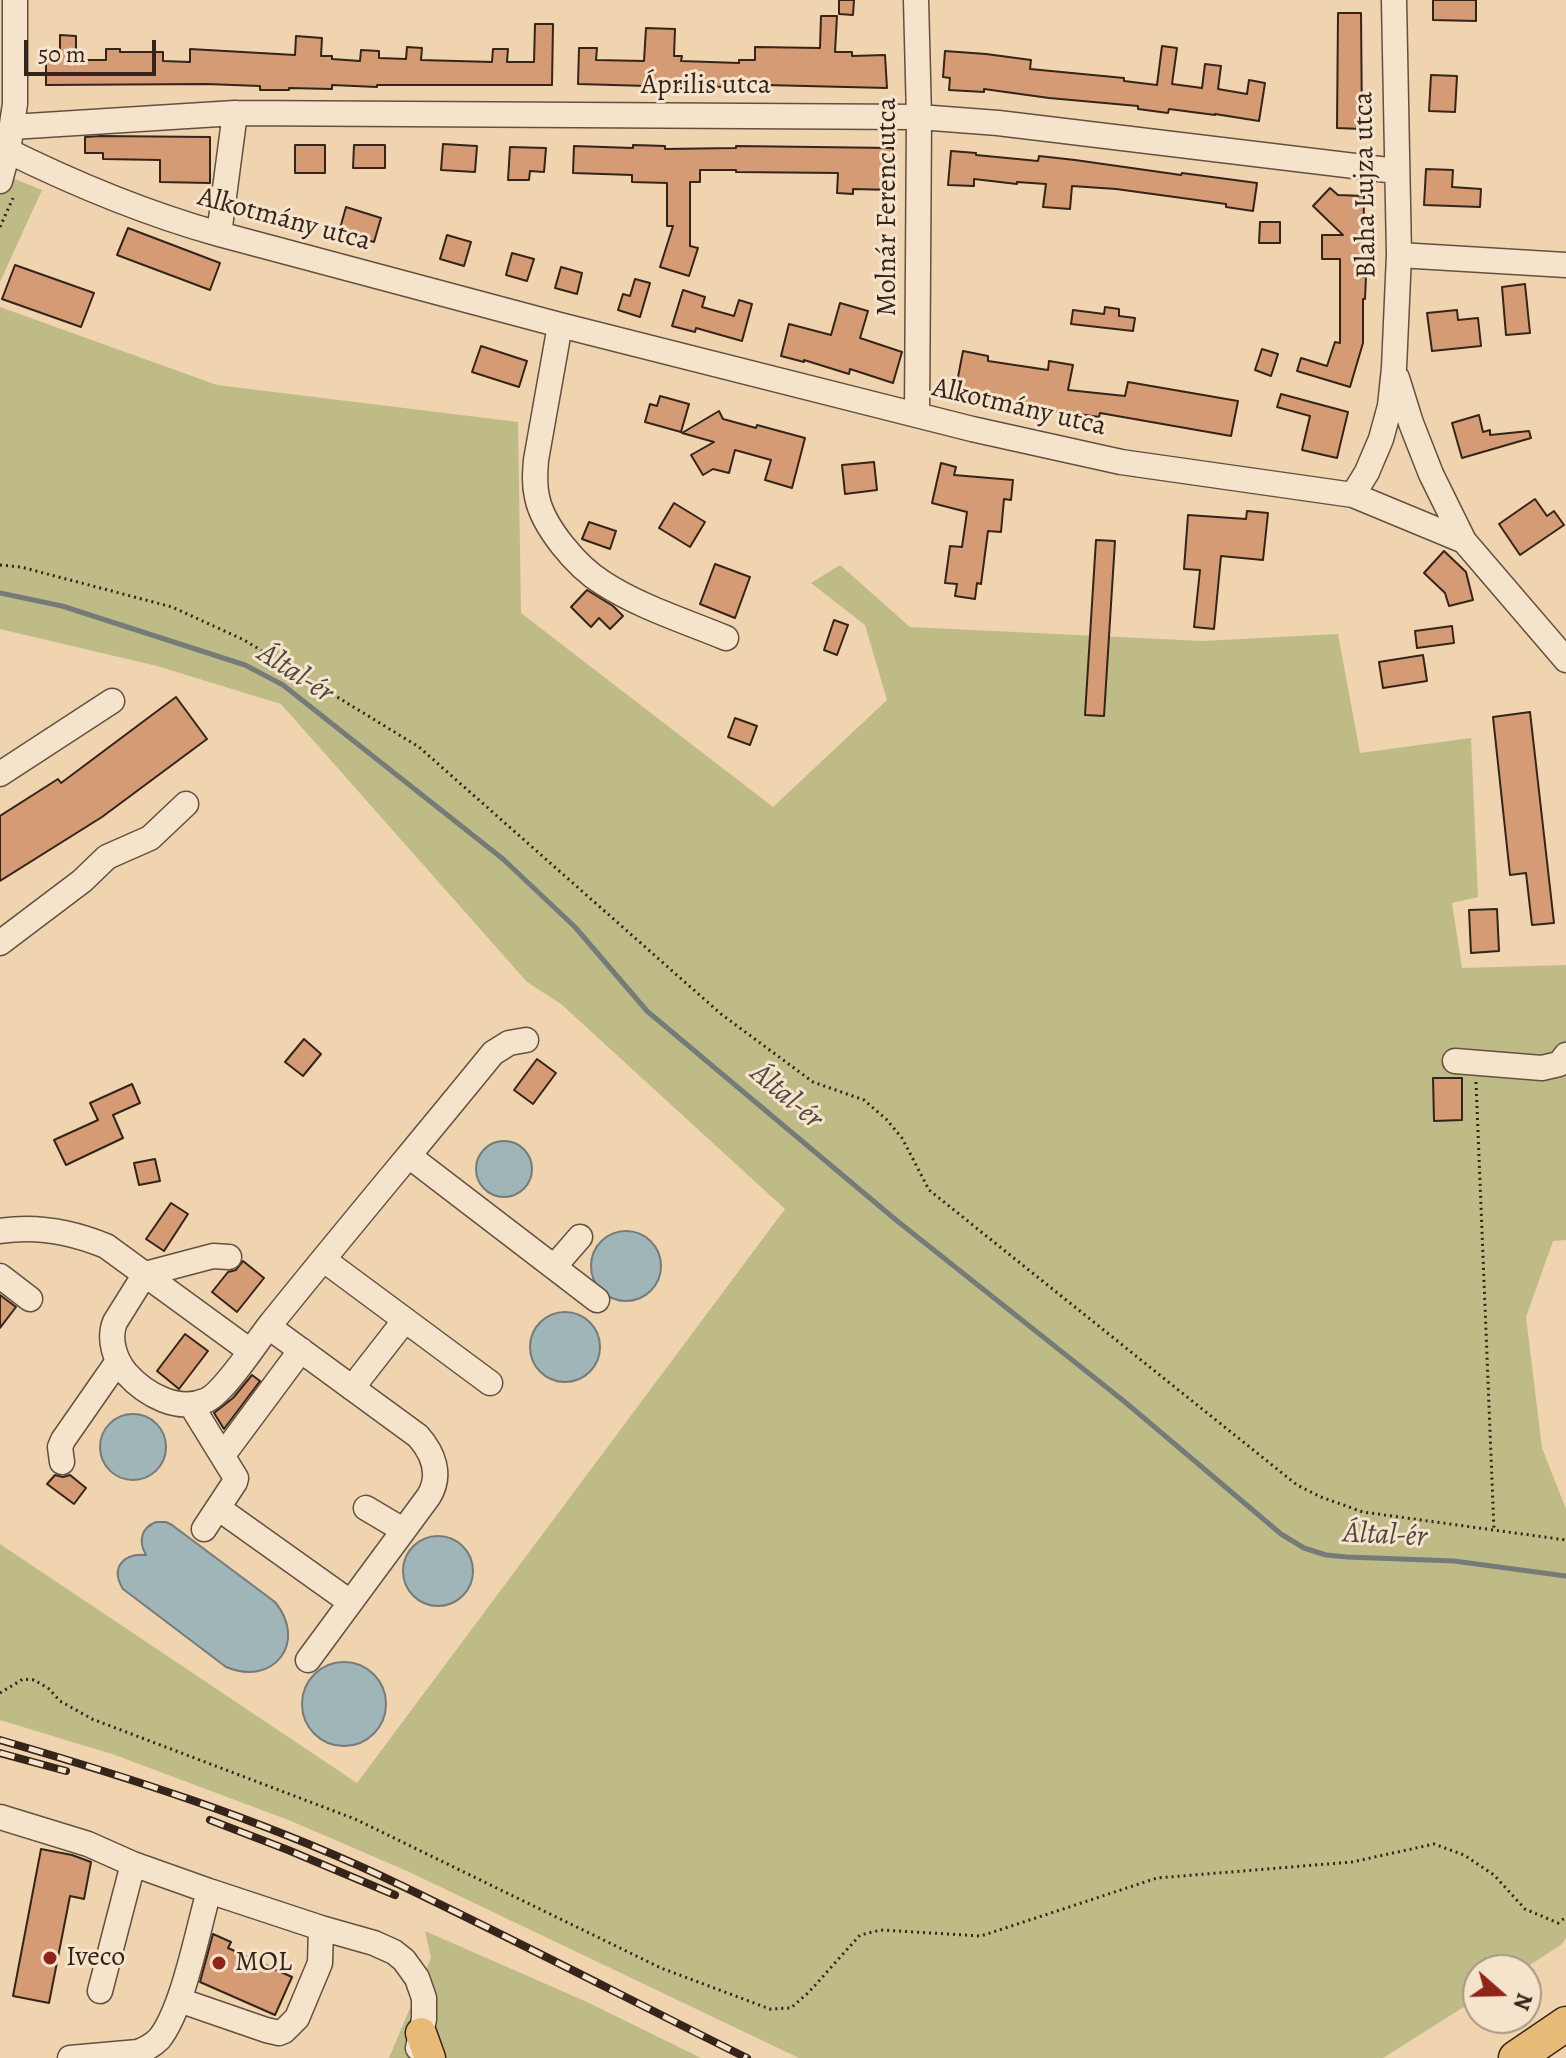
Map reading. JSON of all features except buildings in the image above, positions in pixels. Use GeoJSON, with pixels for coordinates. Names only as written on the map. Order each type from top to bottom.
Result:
{"type":"FeatureCollection","features":[{"type":"Feature","properties":{"kind":"highway"},"geometry":{"type":"LineString","coordinates":[[1516,2058],[1566,2024]]}},
{"type":"Feature","properties":{"kind":"street"},"geometry":{"type":"LineString","coordinates":[[0,181],[15,104],[15,0]]}},
{"type":"Feature","properties":{"kind":"street","name":"Molnár Ferenc utca"},"geometry":{"type":"LineString","coordinates":[[916,0],[919,117],[917,415]]}},
{"type":"Feature","properties":{"kind":"street","name":"Blaha Lujza utca"},"geometry":{"type":"LineString","coordinates":[[1353,495],[1381,439],[1390,406],[1394,368],[1399,255],[1394,0]]}},
{"type":"Feature","properties":{"kind":"street"},"geometry":{"type":"LineString","coordinates":[[219,234],[235,113]]}},
{"type":"Feature","properties":{"kind":"street","name":"Április utca"},"geometry":{"type":"LineString","coordinates":[[7,142],[235,113],[919,117],[998,123],[1396,171]]}},
{"type":"Feature","properties":{"kind":"street","name":"Alkotmány utca"},"geometry":{"type":"LineString","coordinates":[[7,142],[172,221],[219,234],[560,325],[917,415],[1121,462],[1353,495],[1464,541]]}},
{"type":"Feature","properties":{"kind":"street"},"geometry":{"type":"LineString","coordinates":[[1399,255],[1566,265]]}},
{"type":"Feature","properties":{"kind":"street"},"geometry":{"type":"LineString","coordinates":[[560,325],[534,479],[537,500],[546,521],[577,562],[600,582],[726,638]]}},
{"type":"Feature","properties":{"kind":"street","name":"Blaha Lujza utca"},"geometry":{"type":"LineString","coordinates":[[1394,368],[1431,474],[1464,541],[1566,660]]}},
{"type":"Feature","properties":{"kind":"street"},"geometry":{"type":"LineString","coordinates":[[0,774],[112,701]]}},
{"type":"Feature","properties":{"kind":"street"},"geometry":{"type":"LineString","coordinates":[[0,943],[82,881],[107,857],[150,838],[186,804]]}},
{"type":"Feature","properties":{"kind":"street"},"geometry":{"type":"LineString","coordinates":[[229,1257],[213,1256],[145,1274],[112,1328],[112,1342],[118,1361],[126,1372],[146,1390],[168,1402],[191,1405],[205,1401],[218,1391],[493,1053],[509,1043],[526,1040]]}},
{"type":"Feature","properties":{"kind":"street"},"geometry":{"type":"LineString","coordinates":[[1465,1062],[1542,1068],[1559,1064],[1566,1055]]}},
{"type":"Feature","properties":{"kind":"street"},"geometry":{"type":"LineString","coordinates":[[409,1156],[597,1300]]}},
{"type":"Feature","properties":{"kind":"street"},"geometry":{"type":"LineString","coordinates":[[0,1231],[62,1231],[106,1246],[250,1351]]}},
{"type":"Feature","properties":{"kind":"street"},"geometry":{"type":"LineString","coordinates":[[554,1267],[580,1237]]}},
{"type":"Feature","properties":{"kind":"street"},"geometry":{"type":"LineString","coordinates":[[324,1260],[490,1383]]}},
{"type":"Feature","properties":{"kind":"street"},"geometry":{"type":"LineString","coordinates":[[0,1276],[30,1299]]}},
{"type":"Feature","properties":{"kind":"street"},"geometry":{"type":"LineString","coordinates":[[352,1388],[405,1320]]}},
{"type":"Feature","properties":{"kind":"street"},"geometry":{"type":"LineString","coordinates":[[269,1327],[418,1436],[432,1454],[436,1477],[434,1487],[308,1660]]}},
{"type":"Feature","properties":{"kind":"street"},"geometry":{"type":"LineString","coordinates":[[223,1455],[301,1350]]}},
{"type":"Feature","properties":{"kind":"street"},"geometry":{"type":"LineString","coordinates":[[62,1462],[60,1447],[63,1440],[118,1361]]}},
{"type":"Feature","properties":{"kind":"street"},"geometry":{"type":"LineString","coordinates":[[191,1405],[236,1478],[204,1529]]}},
{"type":"Feature","properties":{"kind":"street"},"geometry":{"type":"LineString","coordinates":[[218,1508],[350,1602]]}},
{"type":"Feature","properties":{"kind":"street"},"geometry":{"type":"LineString","coordinates":[[366,1508],[403,1530]]}},
{"type":"Feature","properties":{"kind":"street"},"geometry":{"type":"LineString","coordinates":[[0,1817],[88,1844],[209,1891],[394,1952],[417,1978],[424,1998],[422,2050]]}},
{"type":"Feature","properties":{"kind":"street"},"geometry":{"type":"LineString","coordinates":[[100,1991],[133,1864]]}},
{"type":"Feature","properties":{"kind":"street"},"geometry":{"type":"LineString","coordinates":[[70,2058],[138,2052],[147,2049],[162,2036],[179,2000],[209,1891]]}},
{"type":"Feature","properties":{"kind":"street"},"geometry":{"type":"LineString","coordinates":[[179,2000],[266,2030],[284,2031],[297,2018],[320,1963],[321,1928]]}},
{"type":"Feature","properties":{"kind":"path"},"geometry":{"type":"LineString","coordinates":[[0,565],[21,567],[172,607],[244,640],[419,747],[721,1014],[813,1082],[864,1100],[902,1138],[929,1190],[1297,1485],[1363,1512],[1566,1540]]}},
{"type":"Feature","properties":{"kind":"path"},"geometry":{"type":"LineString","coordinates":[[1465,1062],[1494,1530]]}},
{"type":"Feature","properties":{"kind":"path"},"geometry":{"type":"LineString","coordinates":[[0,1693],[23,1679],[34,1680],[48,1688],[60,1701],[92,1719],[355,1819],[661,1968],[770,2009],[791,2008],[860,1935],[881,1930],[981,1936],[1157,1878],[1352,1862],[1434,1844],[1464,1855],[1494,1875],[1525,1909],[1558,1923],[1566,1917]]}},
{"type":"Feature","properties":{"kind":"shaded area"},"geometry":{"type":"Polygon","coordinates":[[[0,173],[42,190],[0,282],[0,173]]]}},
{"type":"Feature","properties":{"kind":"shaded area"},"geometry":{"type":"Polygon","coordinates":[[[0,307],[217,385],[518,422],[521,613],[773,807],[887,700],[865,625],[811,583],[840,565],[910,627],[1203,641],[1338,634],[1360,753],[1471,738],[1478,897],[1452,903],[1462,968],[1566,965],[1566,1240],[1553,1241],[1526,1317],[1542,1448],[1566,1509],[1566,1938],[1561,1945],[1542,1957],[1542,1954],[1462,1954],[1462,2008],[1383,2058],[799,2058],[407,1871],[291,1821],[115,1755],[0,1720],[0,1544],[357,1783],[785,1209],[561,1004],[527,982],[281,704],[157,666],[0,629],[0,307]]]}},
{"type":"Feature","properties":{"kind":"shaded area"},"geometry":{"type":"Polygon","coordinates":[[[504,1141],[524,1149],[532,1169],[524,1189],[504,1197],[484,1189],[476,1169],[484,1149],[504,1141]]]}},
{"type":"Feature","properties":{"kind":"shaded area"},"geometry":{"type":"Polygon","coordinates":[[[626,1231],[651,1241],[661,1266],[651,1291],[626,1301],[601,1291],[591,1266],[601,1241],[626,1231]]]}},
{"type":"Feature","properties":{"kind":"shaded area"},"geometry":{"type":"Polygon","coordinates":[[[565,1312],[590,1322],[600,1347],[590,1372],[565,1382],[540,1372],[530,1347],[540,1322],[565,1312]]]}},
{"type":"Feature","properties":{"kind":"shaded area"},"geometry":{"type":"Polygon","coordinates":[[[133,1414],[146,1417],[156,1424],[163,1434],[166,1447],[163,1460],[156,1470],[146,1477],[133,1480],[120,1477],[110,1470],[103,1460],[100,1447],[103,1434],[110,1424],[120,1417],[133,1414]]]}},
{"type":"Feature","properties":{"kind":"shaded area"},"geometry":{"type":"Polygon","coordinates":[[[156,1522],[172,1525],[275,1602],[288,1632],[287,1645],[281,1657],[271,1666],[243,1672],[226,1667],[123,1589],[118,1568],[125,1559],[146,1555],[142,1536],[156,1522]]]}},
{"type":"Feature","properties":{"kind":"shaded area"},"geometry":{"type":"Polygon","coordinates":[[[438,1536],[463,1546],[473,1571],[463,1596],[438,1606],[413,1596],[403,1571],[413,1546],[438,1536]]]}},
{"type":"Feature","properties":{"kind":"shaded area"},"geometry":{"type":"Polygon","coordinates":[[[344,1662],[367,1669],[379,1681],[386,1704],[379,1727],[367,1739],[344,1746],[321,1739],[309,1727],[302,1704],[309,1681],[321,1669],[344,1662]]]}},
{"type":"Feature","properties":{"kind":"shaded area"},"geometry":{"type":"Polygon","coordinates":[[[425,1931],[587,2002],[701,2058],[389,2058],[431,1958],[425,1931]]]}},
{"type":"Feature","properties":{"kind":"waterway","name":"Által-ér"},"geometry":{"type":"LineString","coordinates":[[0,593],[62,606],[245,665],[283,685],[503,859],[575,927],[647,1011],[896,1220],[1125,1402],[1281,1534],[1304,1548],[1326,1555],[1454,1561],[1566,1576]]}},
{"type":"Feature","properties":{"kind":"railway"},"geometry":{"type":"LineString","coordinates":[[0,1740],[191,1800],[331,1854],[470,1919],[747,2058]]}},
{"type":"Feature","properties":{"kind":"railway"},"geometry":{"type":"LineString","coordinates":[[0,1753],[66,1771]]}},
{"type":"Feature","properties":{"kind":"railway"},"geometry":{"type":"LineString","coordinates":[[210,1820],[395,1895]]}},
{"type":"Feature","properties":{"kind":"place","name":"Iveco"},"geometry":{"type":"Point","coordinates":[50,1958]}},
{"type":"Feature","properties":{"kind":"place","name":"MOL"},"geometry":{"type":"Point","coordinates":[219,1963]}}]}
